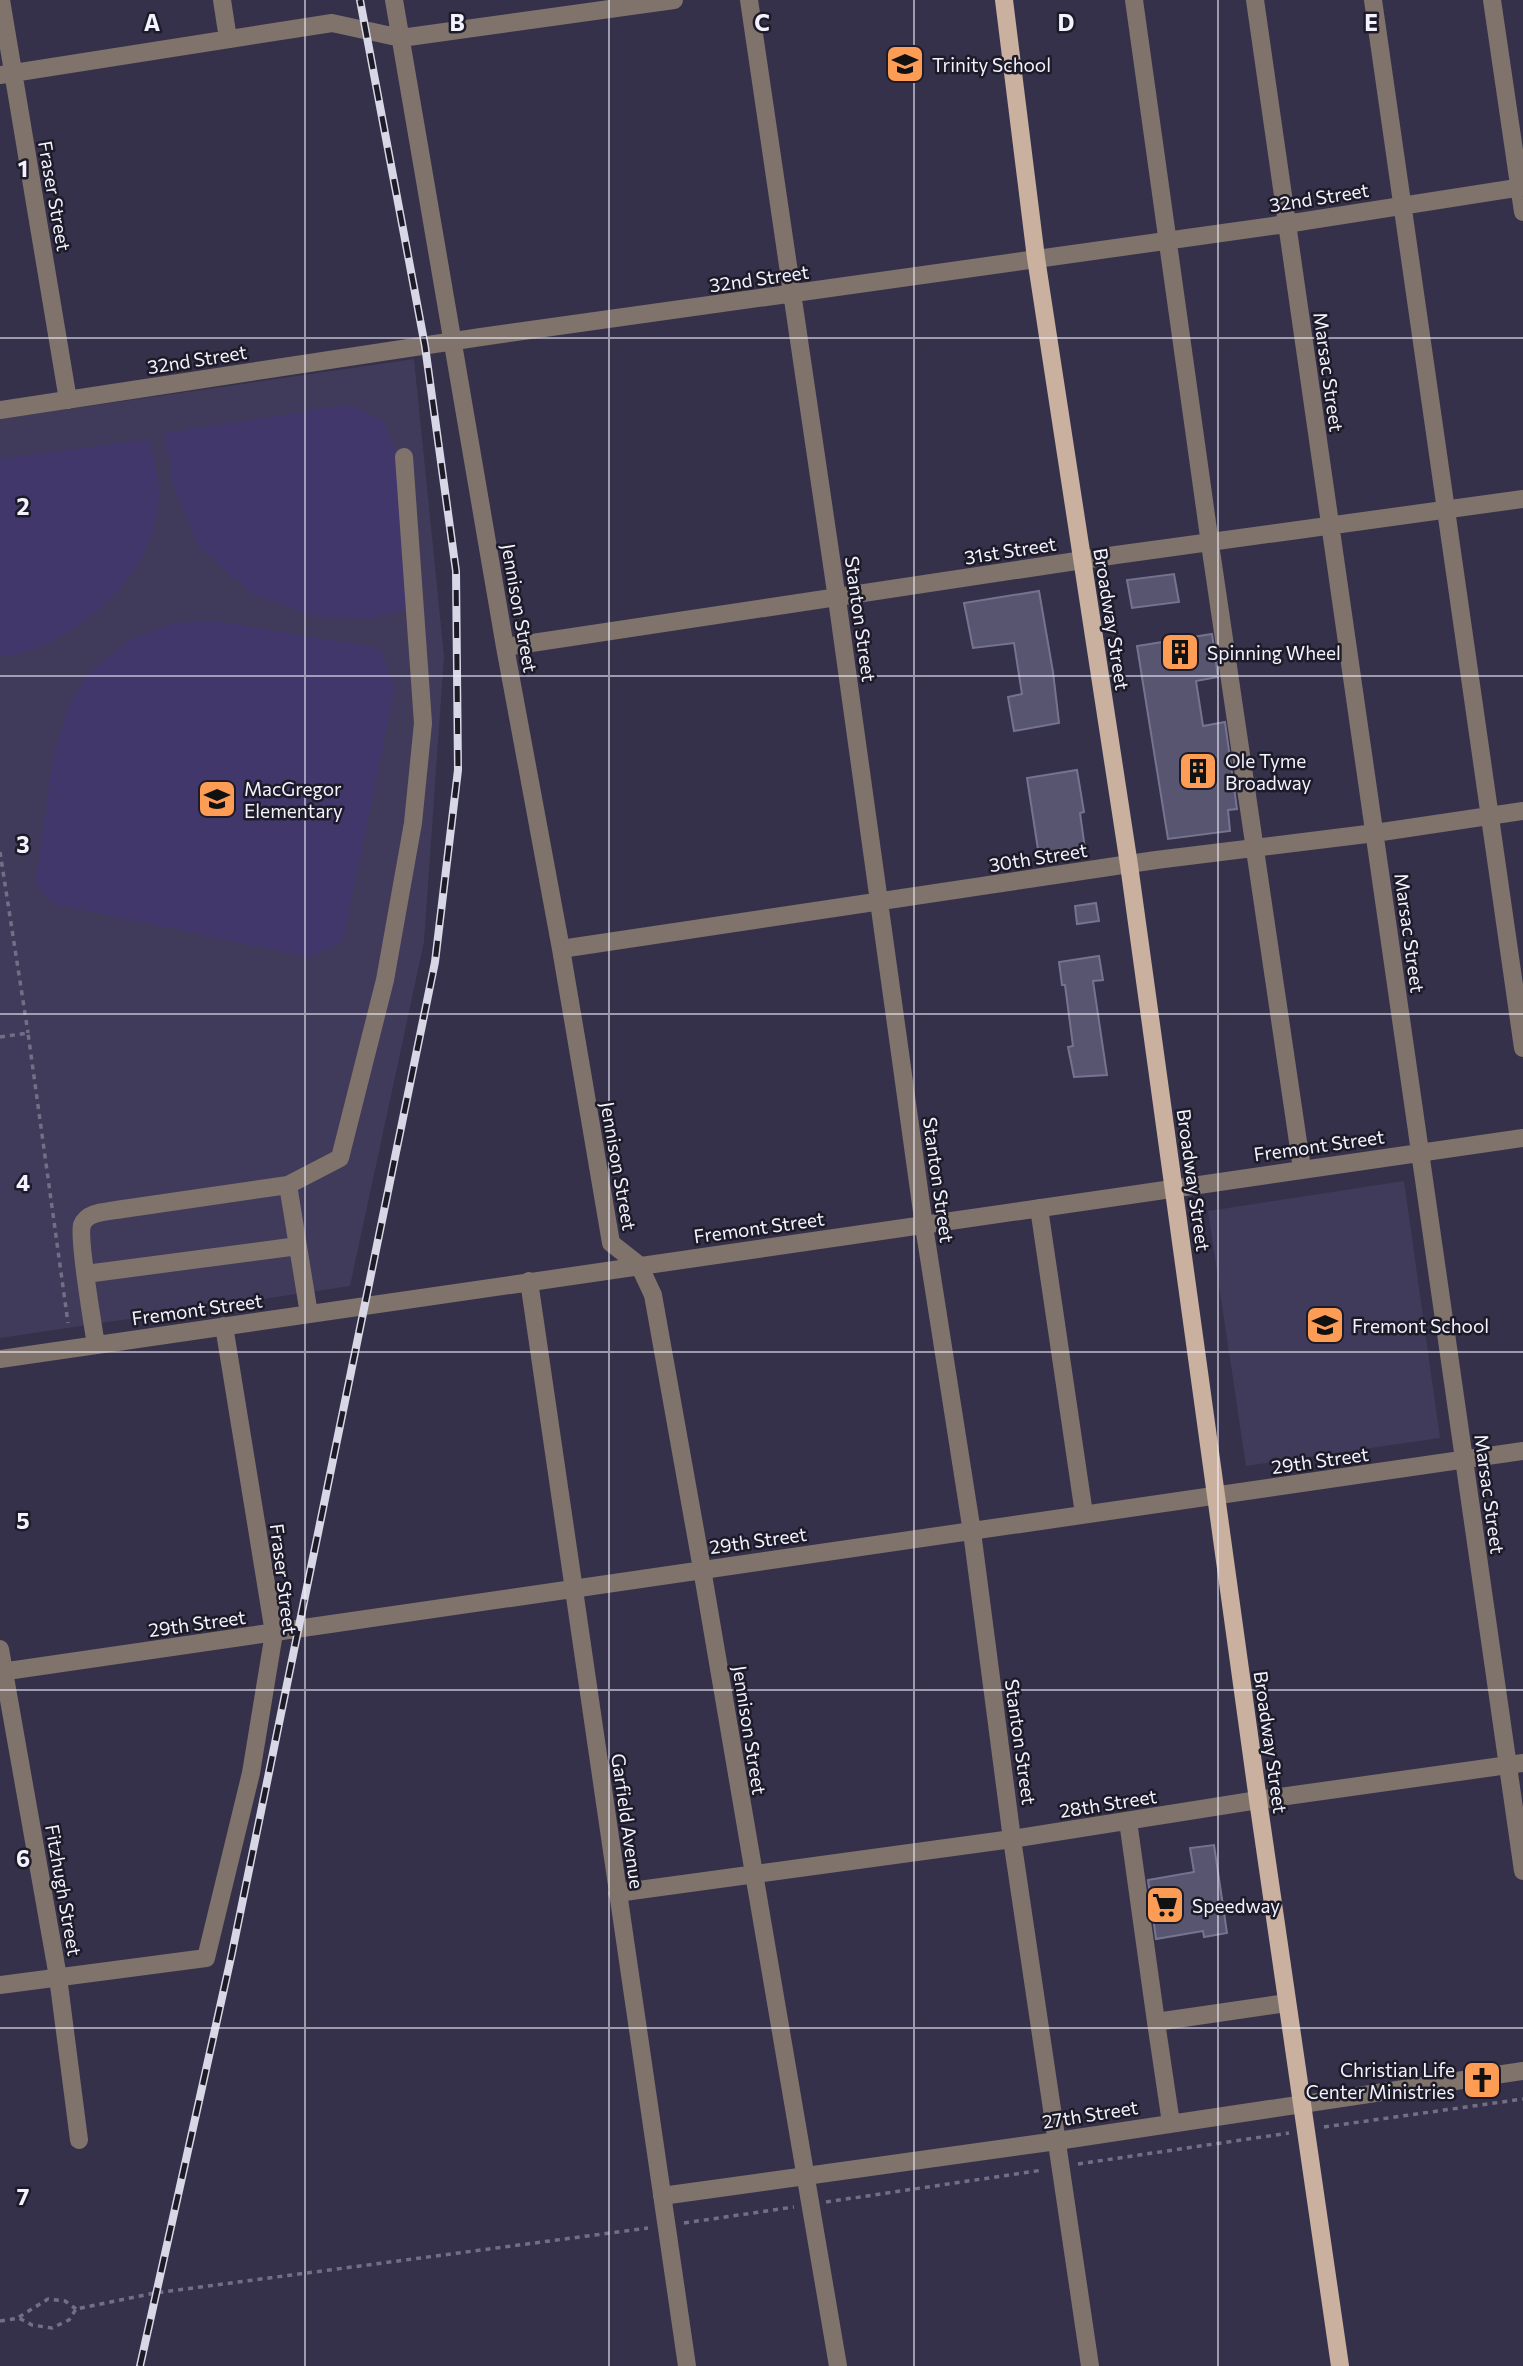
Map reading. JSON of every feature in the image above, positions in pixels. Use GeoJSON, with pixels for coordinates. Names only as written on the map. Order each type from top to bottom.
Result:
{"type":"FeatureCollection","features":[{"type":"Feature","properties":{"kind":"main road","name":"Broadway Street"},"geometry":{"type":"LineString","coordinates":[[1004,0],[1036,258],[1129,864],[1258,1800],[1340,2366]]}},
{"type":"Feature","properties":{"kind":"street","name":"Fraser Street"},"geometry":{"type":"LineString","coordinates":[[1,0],[7,74],[68,400]]}},
{"type":"Feature","properties":{"kind":"street"},"geometry":{"type":"LineString","coordinates":[[222,0],[228,39]]}},
{"type":"Feature","properties":{"kind":"street","name":"Jennison Street"},"geometry":{"type":"LineString","coordinates":[[394,0],[611,1243],[639,1265],[653,1295],[838,2366]]}},
{"type":"Feature","properties":{"kind":"street"},"geometry":{"type":"LineString","coordinates":[[7,74],[331,23],[401,38],[674,0]]}},
{"type":"Feature","properties":{"kind":"street","name":"Stanton Street"},"geometry":{"type":"LineString","coordinates":[[749,0],[837,598],[924,1226],[972,1532],[1012,1839],[1090,2366]]}},
{"type":"Feature","properties":{"kind":"street"},"geometry":{"type":"LineString","coordinates":[[1134,0],[1210,544],[1302,1169]]}},
{"type":"Feature","properties":{"kind":"street","name":"Marsac Street"},"geometry":{"type":"LineString","coordinates":[[1255,0],[1464,1461],[1516,1765],[1523,1871]]}},
{"type":"Feature","properties":{"kind":"street"},"geometry":{"type":"LineString","coordinates":[[1373,0],[1523,1048]]}},
{"type":"Feature","properties":{"kind":"street"},"geometry":{"type":"LineString","coordinates":[[1492,0],[1523,212]]}},
{"type":"Feature","properties":{"kind":"street","name":"32nd Street"},"geometry":{"type":"LineString","coordinates":[[0,410],[454,341],[1521,187]]}},
{"type":"Feature","properties":{"kind":"street"},"geometry":{"type":"LineString","coordinates":[[96,1345],[82,1225],[87,1219],[95,1214],[288,1185],[340,1158],[385,979],[413,823],[423,723],[404,457]]}},
{"type":"Feature","properties":{"kind":"street","name":"31st Street"},"geometry":{"type":"LineString","coordinates":[[505,647],[1081,561],[1523,499]]}},
{"type":"Feature","properties":{"kind":"street","name":"30th Street"},"geometry":{"type":"LineString","coordinates":[[561,949],[1129,864],[1523,811]]}},
{"type":"Feature","properties":{"kind":"street","name":"Fremont Street"},"geometry":{"type":"LineString","coordinates":[[0,1359],[1523,1138]]}},
{"type":"Feature","properties":{"kind":"street"},"geometry":{"type":"LineString","coordinates":[[288,1185],[309,1314]]}},
{"type":"Feature","properties":{"kind":"street"},"geometry":{"type":"LineString","coordinates":[[1039,1208],[1084,1514]]}},
{"type":"Feature","properties":{"kind":"street"},"geometry":{"type":"LineString","coordinates":[[86,1274],[298,1246]]}},
{"type":"Feature","properties":{"kind":"street","name":"Garfield Avenue"},"geometry":{"type":"LineString","coordinates":[[529,1281],[687,2366]]}},
{"type":"Feature","properties":{"kind":"street","name":"Fraser Street"},"geometry":{"type":"LineString","coordinates":[[58,1977],[206,1958],[251,1773],[274,1633],[224,1326]]}},
{"type":"Feature","properties":{"kind":"street","name":"29th Street"},"geometry":{"type":"LineString","coordinates":[[2,1672],[1523,1451]]}},
{"type":"Feature","properties":{"kind":"street","name":"Fitzhugh Street"},"geometry":{"type":"LineString","coordinates":[[0,1649],[58,1977],[79,2140]]}},
{"type":"Feature","properties":{"kind":"street","name":"28th Street"},"geometry":{"type":"LineString","coordinates":[[617,1893],[1012,1839],[1258,1800],[1516,1765]]}},
{"type":"Feature","properties":{"kind":"street"},"geometry":{"type":"LineString","coordinates":[[1128,1821],[1171,2123]]}},
{"type":"Feature","properties":{"kind":"street"},"geometry":{"type":"LineString","coordinates":[[0,1984],[58,1977]]}},
{"type":"Feature","properties":{"kind":"street"},"geometry":{"type":"LineString","coordinates":[[1156,2022],[1287,2003]]}},
{"type":"Feature","properties":{"kind":"street","name":"27th Street"},"geometry":{"type":"LineString","coordinates":[[662,2196],[1057,2141],[1523,2071]]}},
{"type":"Feature","properties":{"kind":"path"},"geometry":{"type":"LineString","coordinates":[[0,852],[68,1323]]}},
{"type":"Feature","properties":{"kind":"path"},"geometry":{"type":"LineString","coordinates":[[0,1037],[28,1033]]}},
{"type":"Feature","properties":{"kind":"path"},"geometry":{"type":"LineString","coordinates":[[19,2318],[32,2325],[52,2328],[69,2320],[76,2309],[155,2293],[809,2205],[1523,2099]]}},
{"type":"Feature","properties":{"kind":"path"},"geometry":{"type":"LineString","coordinates":[[0,2320],[19,2318],[48,2299],[65,2301],[76,2309]]}},
{"type":"Feature","properties":{"kind":"shaded area","name":"MacGregor Elementary"},"geometry":{"type":"Polygon","coordinates":[[[414,359],[444,656],[424,942],[350,1286],[0,1338],[0,419],[414,359]]]}},
{"type":"Feature","properties":{"kind":"shaded area"},"geometry":{"type":"Polygon","coordinates":[[[353,406],[382,420],[399,458],[408,609],[368,619],[313,616],[249,592],[197,544],[173,485],[165,433],[353,406]]]}},
{"type":"Feature","properties":{"kind":"shaded area"},"geometry":{"type":"Polygon","coordinates":[[[149,439],[159,497],[147,548],[133,571],[96,612],[74,628],[26,652],[0,657],[0,459],[149,439]]]}},
{"type":"Feature","properties":{"kind":"shaded area"},"geometry":{"type":"Polygon","coordinates":[[[209,620],[380,648],[395,687],[343,942],[309,957],[54,904],[35,884],[53,757],[69,704],[90,672],[131,639],[174,623],[209,620]]]}},
{"type":"Feature","properties":{"kind":"shaded area","name":"Fremont School"},"geometry":{"type":"Polygon","coordinates":[[[1404,1181],[1440,1438],[1246,1466],[1208,1211],[1404,1181]]]}},
{"type":"Feature","properties":{"kind":"building"},"geometry":{"type":"Polygon","coordinates":[[[1174,574],[1179,602],[1132,608],[1127,580],[1174,574]]]}},
{"type":"Feature","properties":{"kind":"building"},"geometry":{"type":"Polygon","coordinates":[[[1039,591],[1059,723],[1014,731],[1008,697],[1022,694],[1014,643],[973,648],[964,603],[1039,591]]]}},
{"type":"Feature","properties":{"kind":"building"},"geometry":{"type":"Polygon","coordinates":[[[1212,634],[1218,677],[1196,681],[1203,726],[1225,722],[1237,809],[1228,810],[1230,831],[1168,839],[1137,646],[1212,634]]]}},
{"type":"Feature","properties":{"kind":"building"},"geometry":{"type":"Polygon","coordinates":[[[1077,770],[1084,812],[1080,813],[1085,849],[1039,856],[1027,778],[1077,770]]]}},
{"type":"Feature","properties":{"kind":"building"},"geometry":{"type":"Polygon","coordinates":[[[1096,903],[1099,921],[1077,924],[1075,906],[1096,903]]]}},
{"type":"Feature","properties":{"kind":"building"},"geometry":{"type":"Polygon","coordinates":[[[1099,956],[1103,980],[1093,981],[1107,1075],[1074,1077],[1068,1047],[1073,1046],[1065,985],[1062,985],[1059,962],[1099,956]]]}},
{"type":"Feature","properties":{"kind":"building"},"geometry":{"type":"Polygon","coordinates":[[[1214,1845],[1227,1933],[1204,1937],[1203,1931],[1156,1939],[1148,1880],[1194,1872],[1190,1848],[1214,1845]]]}},
{"type":"Feature","properties":{"kind":"railway"},"geometry":{"type":"LineString","coordinates":[[140,2366],[232,1953],[435,962],[458,770],[456,571],[425,346],[360,0]]}},
{"type":"Feature","properties":{"kind":"place","name":"Trinity School"},"geometry":{"type":"Point","coordinates":[905,64]}},
{"type":"Feature","properties":{"kind":"place","name":"Spinning Wheel"},"geometry":{"type":"Point","coordinates":[1180,652]}},
{"type":"Feature","properties":{"kind":"place","name":"Ole Tyme Broadway"},"geometry":{"type":"Point","coordinates":[1198,771]}},
{"type":"Feature","properties":{"kind":"place","name":"MacGregor Elementary"},"geometry":{"type":"Point","coordinates":[217,799]}},
{"type":"Feature","properties":{"kind":"place","name":"Fremont School"},"geometry":{"type":"Point","coordinates":[1325,1325]}},
{"type":"Feature","properties":{"kind":"place","name":"Speedway"},"geometry":{"type":"Point","coordinates":[1165,1905]}},
{"type":"Feature","properties":{"kind":"place","name":"Christian Life Center Ministries"},"geometry":{"type":"Point","coordinates":[1482,2080]}}]}
